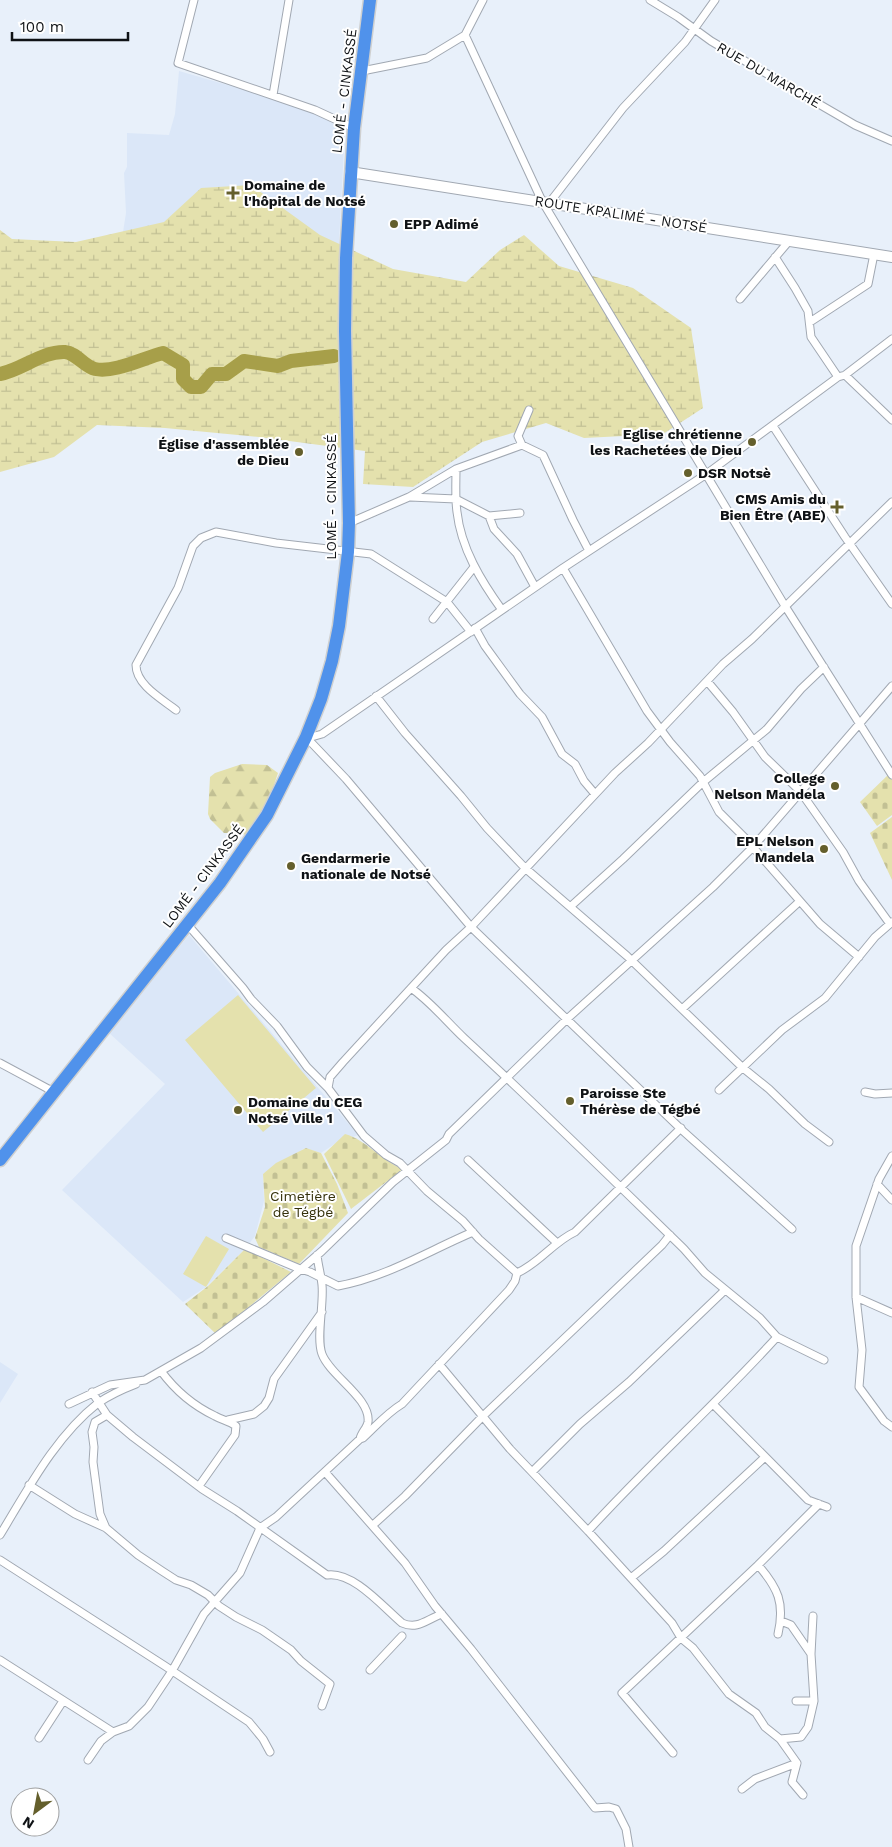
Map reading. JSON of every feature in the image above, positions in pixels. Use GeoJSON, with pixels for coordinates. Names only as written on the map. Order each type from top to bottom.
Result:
{"type":"FeatureCollection","features":[{"type":"Feature","properties":{"kind":"highway","name":"LOMÉ - CINKASSÉ"},"geometry":{"type":"LineString","coordinates":[[0,1160],[220,883],[267,815],[307,738],[321,700],[339,626],[348,552],[346,258],[354,128],[370,0]]}},
{"type":"Feature","properties":{"kind":"main road","name":"ROUTE KPALIMÉ - NOTSÉ"},"geometry":{"type":"LineString","coordinates":[[350,172],[892,257]]}},
{"type":"Feature","properties":{"kind":"street"},"geometry":{"type":"LineString","coordinates":[[194,0],[178,63],[315,110],[354,128]]}},
{"type":"Feature","properties":{"kind":"street"},"geometry":{"type":"LineString","coordinates":[[273,95],[289,0]]}},
{"type":"Feature","properties":{"kind":"street"},"geometry":{"type":"LineString","coordinates":[[362,71],[427,58],[465,35],[483,0]]}},
{"type":"Feature","properties":{"kind":"street","name":"RUE DU MARCHÉ"},"geometry":{"type":"LineString","coordinates":[[650,0],[720,46],[854,125],[892,141]]}},
{"type":"Feature","properties":{"kind":"street"},"geometry":{"type":"LineString","coordinates":[[546,202],[622,108],[685,42],[715,0]]}},
{"type":"Feature","properties":{"kind":"street"},"geometry":{"type":"LineString","coordinates":[[465,35],[546,202],[705,475],[892,775]]}},
{"type":"Feature","properties":{"kind":"street"},"geometry":{"type":"LineString","coordinates":[[740,300],[789,241]]}},
{"type":"Feature","properties":{"kind":"street"},"geometry":{"type":"LineString","coordinates":[[810,322],[868,284],[874,254]]}},
{"type":"Feature","properties":{"kind":"street"},"geometry":{"type":"LineString","coordinates":[[774,257],[808,311],[811,337],[841,376],[892,420]]}},
{"type":"Feature","properties":{"kind":"street"},"geometry":{"type":"LineString","coordinates":[[792,1229],[681,1128],[471,927],[346,779],[307,738],[322,734],[563,568],[705,475],[892,338]]}},
{"type":"Feature","properties":{"kind":"street"},"geometry":{"type":"LineString","coordinates":[[529,410],[518,436],[522,445],[543,455],[589,551]]}},
{"type":"Feature","properties":{"kind":"street"},"geometry":{"type":"LineString","coordinates":[[773,426],[850,545],[892,604]]}},
{"type":"Feature","properties":{"kind":"street"},"geometry":{"type":"LineString","coordinates":[[349,523],[409,497],[456,469],[522,445]]}},
{"type":"Feature","properties":{"kind":"street"},"geometry":{"type":"LineString","coordinates":[[456,469],[457,515],[464,544],[474,567],[502,610]]}},
{"type":"Feature","properties":{"kind":"street"},"geometry":{"type":"LineString","coordinates":[[409,497],[456,499],[489,516],[520,513]]}},
{"type":"Feature","properties":{"kind":"street"},"geometry":{"type":"LineString","coordinates":[[328,1088],[330,1077],[411,988],[446,950],[471,927],[615,773],[648,743],[707,681],[850,545],[892,502]]}},
{"type":"Feature","properties":{"kind":"street"},"geometry":{"type":"LineString","coordinates":[[489,516],[494,529],[517,554],[535,588]]}},
{"type":"Feature","properties":{"kind":"street"},"geometry":{"type":"LineString","coordinates":[[176,710],[145,685],[136,672],[136,665],[178,588],[192,546],[201,538],[216,532],[276,543],[371,554],[447,602],[473,630],[520,694],[542,717],[562,754],[575,764],[584,781],[595,794]]}},
{"type":"Feature","properties":{"kind":"street"},"geometry":{"type":"LineString","coordinates":[[433,620],[474,567]]}},
{"type":"Feature","properties":{"kind":"street"},"geometry":{"type":"LineString","coordinates":[[563,568],[647,711],[670,742],[700,776],[719,812],[753,847],[820,924],[859,957]]}},
{"type":"Feature","properties":{"kind":"street"},"geometry":{"type":"LineString","coordinates":[[570,907],[702,783],[767,729],[801,689],[824,667]]}},
{"type":"Feature","properties":{"kind":"street"},"geometry":{"type":"LineString","coordinates":[[707,681],[733,712],[765,757],[800,791],[842,852],[859,881],[891,923],[875,937],[825,998],[782,1030],[719,1090]]}},
{"type":"Feature","properties":{"kind":"street"},"geometry":{"type":"LineString","coordinates":[[0,1535],[30,1485],[76,1423],[99,1403],[118,1391],[161,1372],[228,1329],[318,1255],[408,1170],[446,1140],[449,1134],[567,1019],[713,887],[753,847],[892,686]]}},
{"type":"Feature","properties":{"kind":"street"},"geometry":{"type":"LineString","coordinates":[[376,696],[411,740],[462,796],[487,828],[525,868],[631,960],[743,1068],[769,1089],[805,1124],[829,1142]]}},
{"type":"Feature","properties":{"kind":"street"},"geometry":{"type":"LineString","coordinates":[[682,1009],[800,901]]}},
{"type":"Feature","properties":{"kind":"street"},"geometry":{"type":"LineString","coordinates":[[187,924],[251,999],[277,1026],[307,1067],[328,1088],[364,1136],[386,1155],[408,1170],[427,1191],[518,1273]]}},
{"type":"Feature","properties":{"kind":"street"},"geometry":{"type":"LineString","coordinates":[[411,988],[427,999],[463,1037],[508,1077],[670,1235],[705,1273],[760,1318],[777,1337],[824,1360]]}},
{"type":"Feature","properties":{"kind":"street"},"geometry":{"type":"LineString","coordinates":[[0,1064],[54,1092]]}},
{"type":"Feature","properties":{"kind":"street"},"geometry":{"type":"LineString","coordinates":[[865,1092],[875,1094],[892,1093]]}},
{"type":"Feature","properties":{"kind":"street"},"geometry":{"type":"LineString","coordinates":[[88,1760],[101,1741],[113,1732],[129,1726],[148,1707],[204,1614],[240,1573],[260,1528],[276,1517],[360,1439],[379,1424],[389,1412],[402,1404],[509,1290],[516,1281],[518,1273],[528,1268],[556,1242],[575,1232],[681,1128]]}},
{"type":"Feature","properties":{"kind":"street"},"geometry":{"type":"LineString","coordinates":[[892,1156],[877,1184],[856,1246],[856,1297],[862,1350],[859,1387],[884,1420],[892,1427]]}},
{"type":"Feature","properties":{"kind":"street"},"geometry":{"type":"LineString","coordinates":[[468,1160],[556,1242]]}},
{"type":"Feature","properties":{"kind":"street"},"geometry":{"type":"LineString","coordinates":[[877,1184],[892,1200]]}},
{"type":"Feature","properties":{"kind":"street"},"geometry":{"type":"LineString","coordinates":[[226,1238],[338,1286],[347,1285],[400,1267],[473,1232]]}},
{"type":"Feature","properties":{"kind":"street"},"geometry":{"type":"LineString","coordinates":[[373,1524],[405,1496],[483,1416],[588,1317],[670,1235]]}},
{"type":"Feature","properties":{"kind":"street"},"geometry":{"type":"LineString","coordinates":[[318,1255],[321,1278],[321,1353],[331,1368],[364,1404],[367,1413],[367,1425],[359,1436],[360,1439]]}},
{"type":"Feature","properties":{"kind":"street"},"geometry":{"type":"LineString","coordinates":[[532,1472],[580,1424],[630,1382],[725,1290]]}},
{"type":"Feature","properties":{"kind":"street"},"geometry":{"type":"LineString","coordinates":[[856,1297],[892,1313]]}},
{"type":"Feature","properties":{"kind":"street"},"geometry":{"type":"LineString","coordinates":[[228,1420],[254,1414],[264,1406],[269,1398],[274,1379],[322,1312]]}},
{"type":"Feature","properties":{"kind":"street"},"geometry":{"type":"LineString","coordinates":[[588,1531],[649,1466],[713,1404],[777,1337]]}},
{"type":"Feature","properties":{"kind":"street"},"geometry":{"type":"LineString","coordinates":[[439,1364],[510,1449],[672,1623],[681,1638],[693,1648],[728,1694],[756,1713],[765,1727],[780,1740],[797,1763]]}},
{"type":"Feature","properties":{"kind":"street"},"geometry":{"type":"LineString","coordinates":[[161,1372],[170,1384],[184,1396],[216,1417],[228,1420],[236,1426],[236,1435],[199,1486]]}},
{"type":"Feature","properties":{"kind":"street"},"geometry":{"type":"LineString","coordinates":[[69,1404],[110,1385],[145,1380]]}},
{"type":"Feature","properties":{"kind":"street"},"geometry":{"type":"LineString","coordinates":[[92,1392],[107,1414],[133,1437],[199,1486],[328,1575],[337,1574],[348,1578],[402,1623],[408,1626],[418,1626],[442,1614]]}},
{"type":"Feature","properties":{"kind":"street"},"geometry":{"type":"LineString","coordinates":[[713,1404],[808,1500],[827,1507]]}},
{"type":"Feature","properties":{"kind":"street"},"geometry":{"type":"LineString","coordinates":[[106,1528],[100,1514],[94,1473],[92,1432],[95,1422],[107,1414]]}},
{"type":"Feature","properties":{"kind":"street"},"geometry":{"type":"LineString","coordinates":[[631,1578],[664,1551],[765,1457]]}},
{"type":"Feature","properties":{"kind":"street"},"geometry":{"type":"LineString","coordinates":[[325,1472],[373,1524],[405,1563],[442,1614],[595,1808],[610,1807],[616,1809],[626,1830],[629,1847]]}},
{"type":"Feature","properties":{"kind":"street"},"geometry":{"type":"LineString","coordinates":[[30,1485],[75,1514],[106,1528],[138,1555],[176,1580],[191,1585],[208,1595],[236,1617],[253,1625],[291,1650],[301,1661],[330,1684],[322,1706]]}},
{"type":"Feature","properties":{"kind":"street"},"geometry":{"type":"LineString","coordinates":[[673,1752],[622,1693],[758,1565],[819,1504]]}},
{"type":"Feature","properties":{"kind":"street"},"geometry":{"type":"LineString","coordinates":[[0,1560],[172,1670],[249,1722],[263,1739],[270,1752]]}},
{"type":"Feature","properties":{"kind":"street"},"geometry":{"type":"LineString","coordinates":[[758,1565],[772,1582],[780,1600],[781,1621],[778,1634]]}},
{"type":"Feature","properties":{"kind":"street"},"geometry":{"type":"LineString","coordinates":[[780,1740],[801,1737],[808,1727],[814,1701],[811,1654],[813,1616]]}},
{"type":"Feature","properties":{"kind":"street"},"geometry":{"type":"LineString","coordinates":[[781,1621],[791,1625],[811,1654]]}},
{"type":"Feature","properties":{"kind":"street"},"geometry":{"type":"LineString","coordinates":[[370,1670],[402,1636]]}},
{"type":"Feature","properties":{"kind":"street"},"geometry":{"type":"LineString","coordinates":[[0,1660],[113,1732]]}},
{"type":"Feature","properties":{"kind":"street"},"geometry":{"type":"LineString","coordinates":[[39,1738],[63,1701]]}},
{"type":"Feature","properties":{"kind":"street"},"geometry":{"type":"LineString","coordinates":[[796,1701],[814,1701]]}},
{"type":"Feature","properties":{"kind":"street"},"geometry":{"type":"LineString","coordinates":[[742,1789],[755,1779],[797,1763]]}},
{"type":"Feature","properties":{"kind":"street"},"geometry":{"type":"LineString","coordinates":[[797,1763],[792,1782],[803,1795]]}},
{"type":"Feature","properties":{"kind":"shaded area","name":"Domaine de l'hôpital de Notsé"},"geometry":{"type":"Polygon","coordinates":[[[179,71],[303,107],[345,130],[336,298],[118,264],[126,213],[124,173],[127,167],[127,133],[169,135],[175,114],[179,71]]]}},
{"type":"Feature","properties":{"kind":"shaded area","name":"Domaine du CEG Notsé Ville 1"},"geometry":{"type":"Polygon","coordinates":[[[189,935],[358,1135],[336,1143],[321,1153],[305,1148],[263,1174],[264,1201],[255,1236],[245,1249],[206,1287],[183,1302],[62,1190],[165,1084],[108,1032],[189,935]]]}},
{"type":"Feature","properties":{"kind":"shaded area"},"geometry":{"type":"Polygon","coordinates":[[[0,1362],[18,1374],[0,1403],[0,1362]]]}},
{"type":"Feature","properties":{"kind":"green space"},"geometry":{"type":"Polygon","coordinates":[[[251,185],[320,235],[393,269],[466,282],[500,250],[524,235],[559,266],[633,288],[691,328],[703,408],[663,434],[584,438],[546,423],[482,442],[413,487],[363,484],[365,451],[259,437],[165,428],[97,425],[54,457],[0,472],[0,230],[12,239],[76,242],[164,222],[201,188],[251,185]]]}},
{"type":"Feature","properties":{"kind":"green space"},"geometry":{"type":"Polygon","coordinates":[[[242,764],[267,765],[278,773],[269,800],[247,835],[242,834],[238,828],[230,833],[224,833],[210,819],[208,814],[210,777],[215,773],[242,764]]]}},
{"type":"Feature","properties":{"kind":"green space"},"geometry":{"type":"Polygon","coordinates":[[[889,774],[892,780],[892,815],[877,826],[860,802],[889,774]]]}},
{"type":"Feature","properties":{"kind":"green space"},"geometry":{"type":"Polygon","coordinates":[[[892,817],[892,880],[870,833],[892,817]]]}},
{"type":"Feature","properties":{"kind":"green space"},"geometry":{"type":"Polygon","coordinates":[[[238,995],[316,1088],[263,1132],[185,1040],[238,995]]]}},
{"type":"Feature","properties":{"kind":"green space"},"geometry":{"type":"Polygon","coordinates":[[[345,1134],[360,1141],[403,1169],[351,1209],[324,1154],[345,1134]]]}},
{"type":"Feature","properties":{"kind":"green space","name":"Cimetière de Tégbé"},"geometry":{"type":"Polygon","coordinates":[[[306,1148],[321,1153],[337,1184],[348,1213],[299,1264],[259,1247],[255,1238],[265,1207],[263,1174],[276,1163],[306,1148]]]}},
{"type":"Feature","properties":{"kind":"green space"},"geometry":{"type":"Polygon","coordinates":[[[206,1236],[229,1249],[206,1287],[183,1274],[206,1236]]]}},
{"type":"Feature","properties":{"kind":"green space"},"geometry":{"type":"Polygon","coordinates":[[[245,1249],[291,1272],[216,1334],[185,1304],[208,1286],[245,1249]]]}},
{"type":"Feature","properties":{"kind":"waterway"},"geometry":{"type":"LineString","coordinates":[[0,374],[57,352],[69,353],[91,368],[103,370],[120,367],[163,353],[183,365],[183,379],[191,387],[201,387],[212,374],[226,374],[244,361],[278,366],[291,361],[334,356]]}},
{"type":"Feature","properties":{"kind":"place","name":"Domaine de l'hôpital de Notsé"},"geometry":{"type":"Point","coordinates":[233,193]}},
{"type":"Feature","properties":{"kind":"place","name":"EPP Adimé"},"geometry":{"type":"Point","coordinates":[394,224]}},
{"type":"Feature","properties":{"kind":"place","name":"Eglise chrétienne les Rachetées de Dieu"},"geometry":{"type":"Point","coordinates":[752,442]}},
{"type":"Feature","properties":{"kind":"place","name":"Église d'assemblée de Dieu"},"geometry":{"type":"Point","coordinates":[299,452]}},
{"type":"Feature","properties":{"kind":"place","name":"DSR Notsè"},"geometry":{"type":"Point","coordinates":[688,473]}},
{"type":"Feature","properties":{"kind":"place","name":"CMS Amis du Bien Être (ABE)"},"geometry":{"type":"Point","coordinates":[837,507]}},
{"type":"Feature","properties":{"kind":"place","name":"College Nelson Mandela"},"geometry":{"type":"Point","coordinates":[835,786]}},
{"type":"Feature","properties":{"kind":"place","name":"EPL Nelson Mandela"},"geometry":{"type":"Point","coordinates":[824,849]}},
{"type":"Feature","properties":{"kind":"place","name":"Gendarmerie nationale de Notsé"},"geometry":{"type":"Point","coordinates":[291,866]}},
{"type":"Feature","properties":{"kind":"place","name":"Paroisse Ste Thérèse de Tégbé"},"geometry":{"type":"Point","coordinates":[570,1101]}},
{"type":"Feature","properties":{"kind":"place","name":"Domaine du CEG Notsé Ville 1"},"geometry":{"type":"Point","coordinates":[238,1110]}}]}
